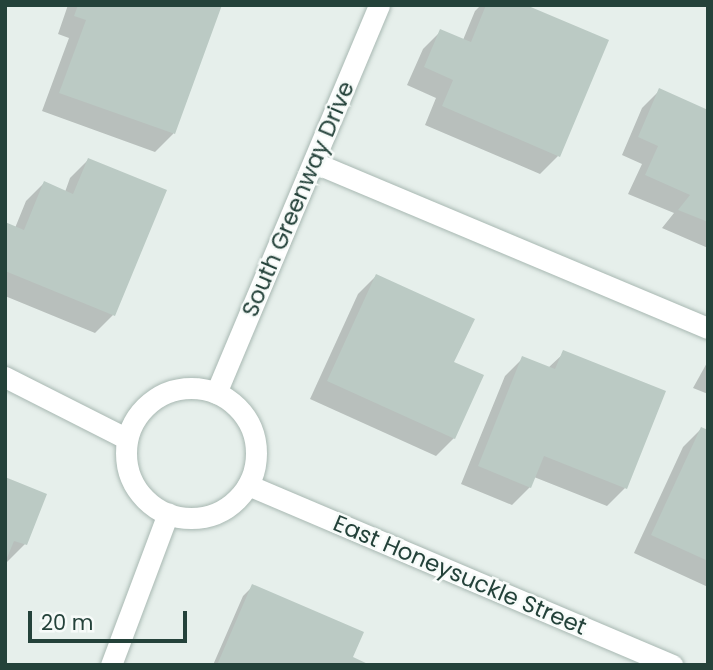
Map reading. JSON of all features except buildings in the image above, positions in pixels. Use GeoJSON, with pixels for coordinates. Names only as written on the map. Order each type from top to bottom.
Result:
{"type":"FeatureCollection","features":[{"type":"Feature","properties":{"kind":"street","name":"South Greenway Drive"},"geometry":{"type":"LineString","coordinates":[[216,393],[315,163],[379,5]]}},
{"type":"Feature","properties":{"kind":"street"},"geometry":{"type":"LineString","coordinates":[[315,163],[708,328]]}},
{"type":"Feature","properties":{"kind":"street"},"geometry":{"type":"LineString","coordinates":[[5,377],[127,439]]}},
{"type":"Feature","properties":{"kind":"street"},"geometry":{"type":"LineString","coordinates":[[179,388],[198,388],[216,393],[245,416],[253,431],[257,450],[248,485],[222,511],[205,517],[186,518],[168,513],[152,505],[138,491],[126,458],[127,439],[134,421],[145,406],[161,395],[179,388]]}},
{"type":"Feature","properties":{"kind":"street","name":"East Honeysuckle Street"},"geometry":{"type":"LineString","coordinates":[[248,485],[672,665]]}},
{"type":"Feature","properties":{"kind":"street"},"geometry":{"type":"LineString","coordinates":[[111,665],[168,513]]}}]}
